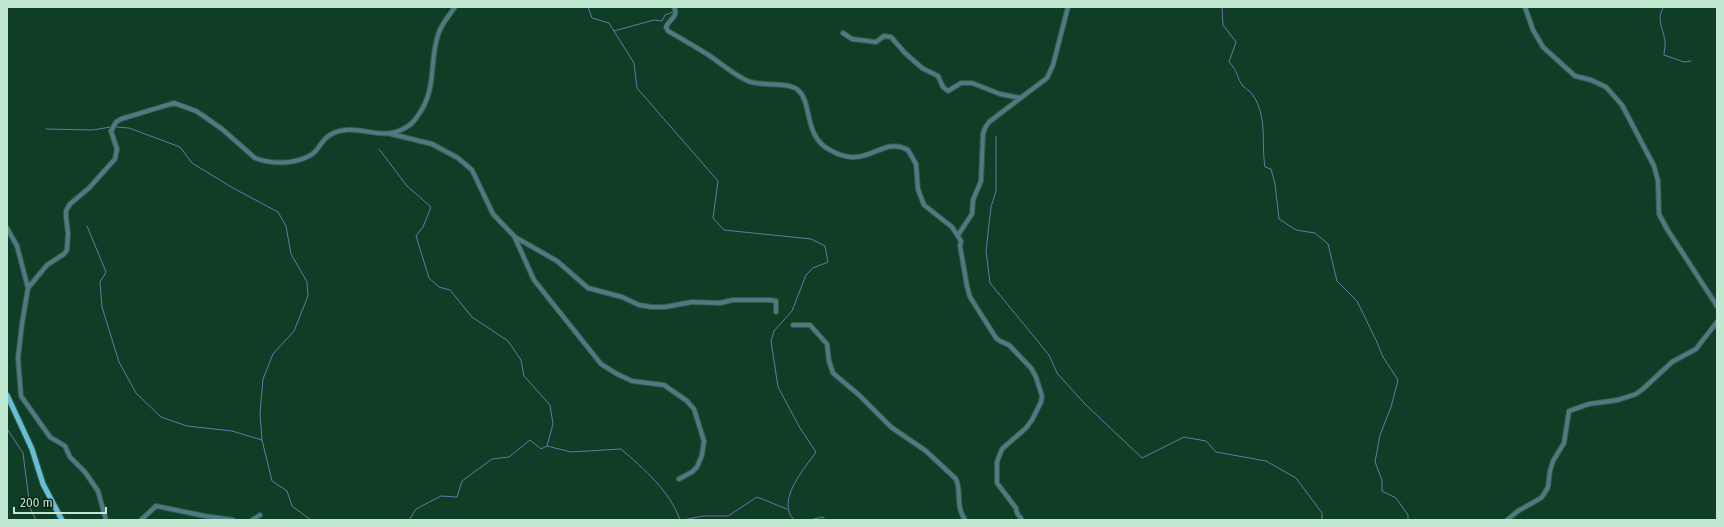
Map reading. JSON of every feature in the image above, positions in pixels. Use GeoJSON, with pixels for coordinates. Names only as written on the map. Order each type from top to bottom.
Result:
{"type":"FeatureCollection","features":[{"type":"Feature","properties":{"kind":"main road"},"geometry":{"type":"LineString","coordinates":[[7,395],[32,449],[43,484],[62,520]]}},
{"type":"Feature","properties":{"kind":"street"},"geometry":{"type":"LineString","coordinates":[[391,134],[411,125],[424,107],[432,86],[438,34],[444,22],[455,7]]}},
{"type":"Feature","properties":{"kind":"street"},"geometry":{"type":"LineString","coordinates":[[674,7],[676,11],[674,17],[667,23],[666,27],[668,31],[696,46],[747,81],[789,86],[799,91],[805,101],[812,130],[823,145],[829,150],[856,158],[886,147],[898,146],[908,150],[916,164],[918,189],[924,205],[947,223],[958,235],[961,241],[960,246],[967,286],[974,303],[996,338],[1009,345],[1031,368],[1036,377],[1042,396],[1041,402],[1032,420],[1026,428],[1002,449],[997,462],[997,483],[1016,508],[1017,513],[1022,520]]}},
{"type":"Feature","properties":{"kind":"street"},"geometry":{"type":"LineString","coordinates":[[958,235],[972,214],[973,200],[982,181],[982,142],[985,128],[989,122],[1048,78],[1068,7]]}},
{"type":"Feature","properties":{"kind":"street"},"geometry":{"type":"LineString","coordinates":[[1525,7],[1533,30],[1543,47],[1575,76],[1591,80],[1606,87],[1622,105],[1654,166],[1658,181],[1659,214],[1667,229],[1717,306]]}},
{"type":"Feature","properties":{"kind":"street"},"geometry":{"type":"LineString","coordinates":[[842,33],[852,39],[876,42],[884,36],[891,37],[905,53],[922,68],[938,76],[943,87],[948,91],[961,83],[972,83],[990,91],[1021,98]]}},
{"type":"Feature","properties":{"kind":"street"},"geometry":{"type":"LineString","coordinates":[[28,288],[47,265],[64,254],[67,250],[68,233],[66,212],[70,204],[89,188],[115,159],[117,149],[111,131],[116,122],[121,119],[174,103],[196,111],[205,117],[222,129],[255,158],[273,162],[286,163],[312,155],[329,135],[344,130],[391,134],[432,144],[458,158],[472,170],[493,214],[515,237],[557,261],[588,288],[622,297],[639,305],[664,307],[692,302],[720,303],[733,300],[770,300],[776,301],[776,312]]}},
{"type":"Feature","properties":{"kind":"street"},"geometry":{"type":"LineString","coordinates":[[7,228],[18,246],[28,288],[18,358],[21,396],[50,437],[65,446],[70,457],[85,472],[98,491],[106,520]]}},
{"type":"Feature","properties":{"kind":"street"},"geometry":{"type":"LineString","coordinates":[[515,237],[534,280],[601,364],[632,381],[664,385],[687,401],[694,410],[704,441],[702,455],[697,467],[692,472],[680,479]]}},
{"type":"Feature","properties":{"kind":"street"},"geometry":{"type":"LineString","coordinates":[[1507,520],[1518,511],[1541,498],[1548,487],[1553,461],[1564,443],[1569,411],[1589,404],[1618,400],[1636,394],[1672,362],[1696,349],[1717,322]]}},
{"type":"Feature","properties":{"kind":"street"},"geometry":{"type":"LineString","coordinates":[[793,325],[810,325],[828,344],[829,361],[833,372],[891,427],[926,451],[956,479],[958,485],[958,498],[965,520]]}},
{"type":"Feature","properties":{"kind":"street"},"geometry":{"type":"LineString","coordinates":[[140,520],[156,506],[204,516],[233,520]]}},
{"type":"Feature","properties":{"kind":"street"},"geometry":{"type":"LineString","coordinates":[[252,520],[260,515]]}},
{"type":"Feature","properties":{"kind":"waterway"},"geometry":{"type":"LineString","coordinates":[[588,7],[592,18],[609,23],[634,63],[637,88],[718,181],[713,218],[724,230],[811,239],[825,246],[828,262],[813,268],[806,275],[792,311],[774,331],[771,341],[778,387],[800,428],[816,452],[799,476],[790,494],[788,504],[789,512],[794,520]]}},
{"type":"Feature","properties":{"kind":"waterway"},"geometry":{"type":"LineString","coordinates":[[1222,7],[1223,25],[1236,42],[1229,62],[1243,86],[1252,94],[1260,111],[1263,129],[1265,167],[1271,169],[1275,184],[1279,219],[1296,230],[1315,233],[1328,244],[1337,281],[1357,301],[1383,357],[1398,380],[1391,407],[1380,435],[1375,462],[1382,480],[1382,491],[1396,498],[1408,515],[1408,520]]}},
{"type":"Feature","properties":{"kind":"waterway"},"geometry":{"type":"LineString","coordinates":[[1664,7],[1660,15],[1665,44],[1664,55],[1684,62],[1691,61]]}},
{"type":"Feature","properties":{"kind":"waterway"},"geometry":{"type":"LineString","coordinates":[[614,31],[654,20],[662,21],[665,15],[673,12]]}},
{"type":"Feature","properties":{"kind":"waterway"},"geometry":{"type":"LineString","coordinates":[[46,129],[92,130],[111,127]]}},
{"type":"Feature","properties":{"kind":"waterway"},"geometry":{"type":"LineString","coordinates":[[115,127],[129,128],[180,147],[192,163],[233,188],[278,212],[286,226],[291,254],[307,282],[308,296],[294,331],[273,354],[263,379],[260,413],[262,440]]}},
{"type":"Feature","properties":{"kind":"waterway"},"geometry":{"type":"LineString","coordinates":[[996,136],[996,191],[991,207],[986,251],[990,283],[1049,355],[1057,373],[1084,403],[1142,458],[1184,437],[1206,441],[1216,452],[1266,461],[1296,478],[1322,513],[1322,520]]}},
{"type":"Feature","properties":{"kind":"waterway"},"geometry":{"type":"LineString","coordinates":[[379,149],[407,186],[431,207],[423,227],[416,236],[429,278],[439,287],[450,290],[472,317],[508,341],[521,360],[524,376],[550,405],[553,424],[547,446],[571,452],[621,449],[663,490],[676,509],[680,520]]}},
{"type":"Feature","properties":{"kind":"waterway"},"geometry":{"type":"LineString","coordinates":[[87,226],[106,272],[100,282],[102,307],[119,362],[136,393],[161,417],[187,426],[232,431],[262,440],[272,481],[287,491],[292,506],[311,520]]}},
{"type":"Feature","properties":{"kind":"waterway"},"geometry":{"type":"LineString","coordinates":[[7,429],[23,453],[30,508],[36,520]]}},
{"type":"Feature","properties":{"kind":"waterway"},"geometry":{"type":"LineString","coordinates":[[409,520],[416,509],[441,496],[457,497],[462,481],[492,459],[509,457],[530,440],[541,449],[547,446]]}},
{"type":"Feature","properties":{"kind":"waterway"},"geometry":{"type":"LineString","coordinates":[[683,520],[703,516],[728,516],[757,497],[787,509]]}},
{"type":"Feature","properties":{"kind":"waterway"},"geometry":{"type":"LineString","coordinates":[[809,520],[823,517],[825,520]]}}]}
